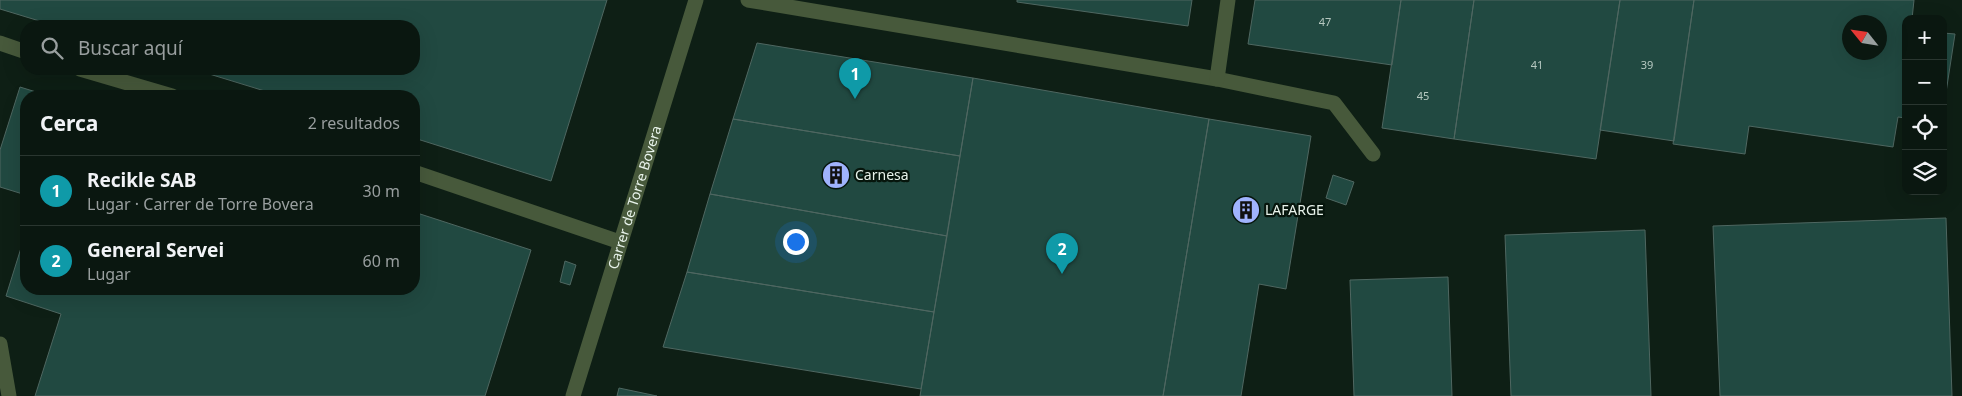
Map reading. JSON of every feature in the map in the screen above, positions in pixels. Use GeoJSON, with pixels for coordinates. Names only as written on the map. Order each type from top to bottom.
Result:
{"type":"FeatureCollection","features":[{"type":"Feature","properties":{"kind":"street","name":"Carrer de Torre Bovera"},"geometry":{"type":"LineString","coordinates":[[573,396],[696,0]]}},
{"type":"Feature","properties":{"kind":"street"},"geometry":{"type":"LineString","coordinates":[[748,0],[1217,79],[1334,103],[1373,154]]}},
{"type":"Feature","properties":{"kind":"street"},"geometry":{"type":"LineString","coordinates":[[1217,79],[1228,0]]}},
{"type":"Feature","properties":{"kind":"street"},"geometry":{"type":"LineString","coordinates":[[0,43],[20,50]]}},
{"type":"Feature","properties":{"kind":"street"},"geometry":{"type":"LineString","coordinates":[[100,75],[152,90]]}},
{"type":"Feature","properties":{"kind":"street"},"geometry":{"type":"LineString","coordinates":[[420,174],[620,242]]}},
{"type":"Feature","properties":{"kind":"street"},"geometry":{"type":"LineString","coordinates":[[0,344],[9,396]]}},
{"type":"Feature","properties":{"kind":"building"},"geometry":{"type":"Polygon","coordinates":[[[0,0],[607,0],[551,181],[420,140],[420,90],[261,90],[213,75],[420,75],[420,20],[36,20],[0,9],[0,0]]]}},
{"type":"Feature","properties":{"kind":"building"},"geometry":{"type":"Polygon","coordinates":[[[1017,0],[1192,0],[1188,26],[1017,2],[1017,0]]]}},
{"type":"Feature","properties":{"kind":"building"},"geometry":{"type":"Polygon","coordinates":[[[1255,0],[1401,0],[1392,65],[1248,44],[1255,0]]]}},
{"type":"Feature","properties":{"kind":"building"},"geometry":{"type":"Polygon","coordinates":[[[1401,0],[1474,0],[1454,139],[1382,128],[1401,0]]]}},
{"type":"Feature","properties":{"kind":"building"},"geometry":{"type":"Polygon","coordinates":[[[1474,0],[1620,0],[1596,159],[1454,139],[1474,0]]]}},
{"type":"Feature","properties":{"kind":"building"},"geometry":{"type":"Polygon","coordinates":[[[1620,0],[1694,0],[1674,141],[1600,130],[1620,0]]]}},
{"type":"Feature","properties":{"kind":"building"},"geometry":{"type":"Polygon","coordinates":[[[1694,0],[1914,0],[1912,15],[1902,15],[1902,118],[1898,117],[1893,147],[1749,126],[1745,154],[1673,144],[1694,0]]]}},
{"type":"Feature","properties":{"kind":"building"},"geometry":{"type":"Polygon","coordinates":[[[1947,33],[1955,34],[1947,86],[1947,33]]]}},
{"type":"Feature","properties":{"kind":"building"},"geometry":{"type":"Polygon","coordinates":[[[757,43],[973,78],[960,156],[733,119],[757,43]]]}},
{"type":"Feature","properties":{"kind":"building"},"geometry":{"type":"Polygon","coordinates":[[[973,78],[1209,119],[1163,396],[920,396],[973,78]]]}},
{"type":"Feature","properties":{"kind":"building"},"geometry":{"type":"Polygon","coordinates":[[[20,87],[30,90],[20,90],[20,193],[0,187],[0,150],[20,87]]]}},
{"type":"Feature","properties":{"kind":"building","name":"Carnesa"},"geometry":{"type":"Polygon","coordinates":[[[733,119],[960,156],[947,236],[710,194],[733,119]]]}},
{"type":"Feature","properties":{"kind":"building","name":"LAFARGE"},"geometry":{"type":"Polygon","coordinates":[[[1209,119],[1311,136],[1286,289],[1259,284],[1241,396],[1163,396],[1209,119]]]}},
{"type":"Feature","properties":{"kind":"building"},"geometry":{"type":"Polygon","coordinates":[[[1333,175],[1354,182],[1346,205],[1326,198],[1333,175]]]}},
{"type":"Feature","properties":{"kind":"building"},"geometry":{"type":"Polygon","coordinates":[[[710,194],[947,236],[934,312],[687,272],[710,194]]]}},
{"type":"Feature","properties":{"kind":"building"},"geometry":{"type":"Polygon","coordinates":[[[420,214],[531,250],[485,396],[35,396],[61,314],[6,296],[20,251],[20,295],[420,295],[420,214]]]}},
{"type":"Feature","properties":{"kind":"building"},"geometry":{"type":"Polygon","coordinates":[[[1946,218],[1952,396],[1720,396],[1713,226],[1946,218]]]}},
{"type":"Feature","properties":{"kind":"building"},"geometry":{"type":"Polygon","coordinates":[[[1645,230],[1651,396],[1511,396],[1505,235],[1645,230]]]}},
{"type":"Feature","properties":{"kind":"building"},"geometry":{"type":"Polygon","coordinates":[[[565,261],[576,265],[570,285],[560,282],[565,261]]]}},
{"type":"Feature","properties":{"kind":"building"},"geometry":{"type":"Polygon","coordinates":[[[687,272],[934,312],[921,389],[663,347],[687,272]]]}},
{"type":"Feature","properties":{"kind":"building"},"geometry":{"type":"Polygon","coordinates":[[[1448,277],[1452,396],[1354,396],[1350,280],[1448,277]]]}},
{"type":"Feature","properties":{"kind":"building"},"geometry":{"type":"Polygon","coordinates":[[[619,388],[657,396],[617,396],[619,388]]]}},
{"type":"Feature","properties":{"kind":"place","name":"Recikle SAB"},"geometry":{"type":"Point","coordinates":[855,99]}},
{"type":"Feature","properties":{"kind":"place","name":"Carnesa"},"geometry":{"type":"Point","coordinates":[836,175]}},
{"type":"Feature","properties":{"kind":"place","name":"LAFARGE"},"geometry":{"type":"Point","coordinates":[1246,210]}},
{"type":"Feature","properties":{"kind":"place","name":"General Servei"},"geometry":{"type":"Point","coordinates":[1062,274]}}]}
